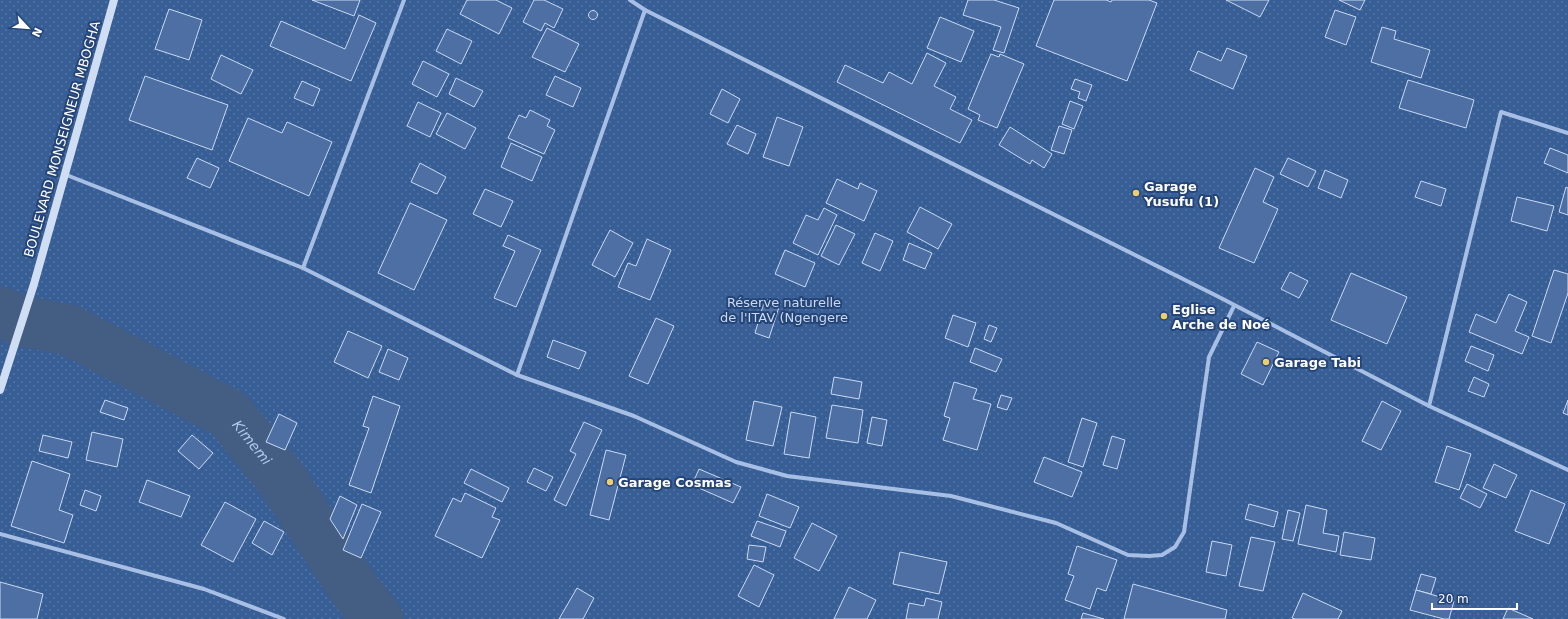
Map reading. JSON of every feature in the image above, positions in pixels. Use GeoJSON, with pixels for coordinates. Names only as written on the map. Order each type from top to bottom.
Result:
{"type":"FeatureCollection","features":[{"type":"Feature","properties":{"kind":"street","name":"BOULEVARD MONSEIGNEUR MBOGHA"},"geometry":{"type":"LineString","coordinates":[[0,390],[34,284],[114,0]]}},
{"type":"Feature","properties":{"kind":"street"},"geometry":{"type":"LineString","coordinates":[[303,268],[404,0]]}},
{"type":"Feature","properties":{"kind":"street"},"geometry":{"type":"LineString","coordinates":[[630,0],[645,10],[1202,289],[1429,406],[1568,470]]}},
{"type":"Feature","properties":{"kind":"street"},"geometry":{"type":"LineString","coordinates":[[517,375],[645,10]]}},
{"type":"Feature","properties":{"kind":"street"},"geometry":{"type":"LineString","coordinates":[[1429,406],[1501,112],[1568,134]]}},
{"type":"Feature","properties":{"kind":"street"},"geometry":{"type":"LineString","coordinates":[[64,174],[303,268],[517,375],[634,416],[736,462],[787,476],[951,496],[1056,523],[1128,555],[1162,555],[1175,548],[1184,532],[1209,357],[1234,306]]}},
{"type":"Feature","properties":{"kind":"street"},"geometry":{"type":"LineString","coordinates":[[0,534],[204,589],[284,619]]}},
{"type":"Feature","properties":{"kind":"green space","name":"Réserve naturelle de l'ITAV (Ngengere"},"geometry":{"type":"Polygon","coordinates":[[[0,0],[1568,0],[1568,619],[0,619],[0,0]]]}},
{"type":"Feature","properties":{"kind":"building"},"geometry":{"type":"Polygon","coordinates":[[[312,0],[360,0],[354,16],[312,0]]]}},
{"type":"Feature","properties":{"kind":"building"},"geometry":{"type":"Polygon","coordinates":[[[467,0],[496,0],[512,8],[499,34],[460,14],[467,0]]]}},
{"type":"Feature","properties":{"kind":"building"},"geometry":{"type":"Polygon","coordinates":[[[534,0],[544,0],[563,9],[554,28],[545,23],[541,31],[523,22],[534,0]]]}},
{"type":"Feature","properties":{"kind":"building"},"geometry":{"type":"Polygon","coordinates":[[[968,0],[994,0],[1019,8],[1004,53],[993,50],[1001,27],[963,15],[968,0]]]}},
{"type":"Feature","properties":{"kind":"building"},"geometry":{"type":"Polygon","coordinates":[[[1054,0],[1106,0],[1111,2],[1112,0],[1149,0],[1157,3],[1127,81],[1036,46],[1054,0]]]}},
{"type":"Feature","properties":{"kind":"building"},"geometry":{"type":"Polygon","coordinates":[[[1226,0],[1269,0],[1260,17],[1226,0]]]}},
{"type":"Feature","properties":{"kind":"building"},"geometry":{"type":"Polygon","coordinates":[[[1339,0],[1365,0],[1360,10],[1339,0]]]}},
{"type":"Feature","properties":{"kind":"building"},"geometry":{"type":"Polygon","coordinates":[[[169,9],[202,20],[189,60],[155,49],[169,9]]]}},
{"type":"Feature","properties":{"kind":"building"},"geometry":{"type":"Polygon","coordinates":[[[593,10],[598,15],[593,20],[588,15],[593,10]]]}},
{"type":"Feature","properties":{"kind":"building"},"geometry":{"type":"Polygon","coordinates":[[[1335,10],[1356,17],[1346,45],[1325,37],[1335,10]]]}},
{"type":"Feature","properties":{"kind":"building"},"geometry":{"type":"Polygon","coordinates":[[[359,15],[376,23],[351,81],[270,46],[281,21],[345,49],[359,15]]]}},
{"type":"Feature","properties":{"kind":"building"},"geometry":{"type":"Polygon","coordinates":[[[940,17],[974,31],[961,62],[927,48],[940,17]]]}},
{"type":"Feature","properties":{"kind":"building"},"geometry":{"type":"Polygon","coordinates":[[[1382,27],[1396,31],[1394,39],[1430,50],[1421,78],[1371,62],[1382,27]]]}},
{"type":"Feature","properties":{"kind":"building"},"geometry":{"type":"Polygon","coordinates":[[[547,28],[579,44],[565,72],[532,57],[547,28]]]}},
{"type":"Feature","properties":{"kind":"building"},"geometry":{"type":"Polygon","coordinates":[[[447,29],[472,41],[461,64],[436,51],[447,29]]]}},
{"type":"Feature","properties":{"kind":"building"},"geometry":{"type":"Polygon","coordinates":[[[1227,48],[1247,56],[1233,89],[1190,70],[1198,51],[1221,61],[1227,48]]]}},
{"type":"Feature","properties":{"kind":"building"},"geometry":{"type":"Polygon","coordinates":[[[927,53],[946,63],[934,86],[956,97],[950,109],[972,120],[960,143],[837,82],[845,65],[883,83],[889,72],[912,84],[927,53]]]}},
{"type":"Feature","properties":{"kind":"building"},"geometry":{"type":"Polygon","coordinates":[[[991,54],[999,57],[1000,54],[1024,64],[997,128],[978,120],[980,115],[968,109],[991,54]]]}},
{"type":"Feature","properties":{"kind":"building"},"geometry":{"type":"Polygon","coordinates":[[[221,55],[253,70],[241,94],[211,79],[221,55]]]}},
{"type":"Feature","properties":{"kind":"building"},"geometry":{"type":"Polygon","coordinates":[[[423,61],[449,74],[437,97],[412,84],[423,61]]]}},
{"type":"Feature","properties":{"kind":"building"},"geometry":{"type":"Polygon","coordinates":[[[145,76],[228,105],[212,150],[129,120],[145,76]]]}},
{"type":"Feature","properties":{"kind":"building"},"geometry":{"type":"Polygon","coordinates":[[[555,76],[581,88],[573,107],[546,95],[555,76]]]}},
{"type":"Feature","properties":{"kind":"building"},"geometry":{"type":"Polygon","coordinates":[[[456,78],[483,91],[474,107],[449,94],[456,78]]]}},
{"type":"Feature","properties":{"kind":"building"},"geometry":{"type":"Polygon","coordinates":[[[1075,79],[1092,85],[1086,101],[1078,98],[1080,92],[1071,89],[1075,79]]]}},
{"type":"Feature","properties":{"kind":"building"},"geometry":{"type":"Polygon","coordinates":[[[1408,80],[1474,100],[1466,128],[1399,108],[1408,80]]]}},
{"type":"Feature","properties":{"kind":"building"},"geometry":{"type":"Polygon","coordinates":[[[302,81],[320,89],[313,106],[294,98],[302,81]]]}},
{"type":"Feature","properties":{"kind":"building"},"geometry":{"type":"Polygon","coordinates":[[[722,89],[740,99],[728,123],[710,114],[722,89]]]}},
{"type":"Feature","properties":{"kind":"building"},"geometry":{"type":"Polygon","coordinates":[[[1070,101],[1083,106],[1074,129],[1062,124],[1070,101]]]}},
{"type":"Feature","properties":{"kind":"building"},"geometry":{"type":"Polygon","coordinates":[[[418,102],[441,113],[430,137],[407,126],[418,102]]]}},
{"type":"Feature","properties":{"kind":"building"},"geometry":{"type":"Polygon","coordinates":[[[530,110],[550,120],[547,126],[555,130],[544,154],[508,138],[519,115],[526,118],[530,110]]]}},
{"type":"Feature","properties":{"kind":"building"},"geometry":{"type":"Polygon","coordinates":[[[447,113],[476,128],[465,149],[436,134],[447,113]]]}},
{"type":"Feature","properties":{"kind":"building"},"geometry":{"type":"Polygon","coordinates":[[[777,117],[803,127],[789,166],[763,157],[777,117]]]}},
{"type":"Feature","properties":{"kind":"building"},"geometry":{"type":"Polygon","coordinates":[[[248,118],[282,133],[287,122],[332,142],[309,196],[229,161],[248,118]]]}},
{"type":"Feature","properties":{"kind":"building"},"geometry":{"type":"Polygon","coordinates":[[[737,125],[756,134],[748,154],[727,144],[737,125]]]}},
{"type":"Feature","properties":{"kind":"building"},"geometry":{"type":"Polygon","coordinates":[[[1059,126],[1072,130],[1064,154],[1051,150],[1059,126]]]}},
{"type":"Feature","properties":{"kind":"building"},"geometry":{"type":"Polygon","coordinates":[[[1010,127],[1052,154],[1044,168],[1032,160],[1030,164],[999,145],[1010,127]]]}},
{"type":"Feature","properties":{"kind":"building"},"geometry":{"type":"Polygon","coordinates":[[[511,143],[542,157],[532,181],[501,167],[511,143]]]}},
{"type":"Feature","properties":{"kind":"building"},"geometry":{"type":"Polygon","coordinates":[[[1550,148],[1568,155],[1568,173],[1544,163],[1550,148]]]}},
{"type":"Feature","properties":{"kind":"building"},"geometry":{"type":"Polygon","coordinates":[[[197,158],[219,168],[210,188],[187,178],[197,158]]]}},
{"type":"Feature","properties":{"kind":"building"},"geometry":{"type":"Polygon","coordinates":[[[1288,158],[1316,171],[1308,187],[1280,174],[1288,158]]]}},
{"type":"Feature","properties":{"kind":"building"},"geometry":{"type":"Polygon","coordinates":[[[420,163],[446,177],[437,194],[411,182],[420,163]]]}},
{"type":"Feature","properties":{"kind":"building"},"geometry":{"type":"Polygon","coordinates":[[[1255,168],[1274,177],[1263,202],[1278,209],[1254,263],[1219,248],[1255,168]]]}},
{"type":"Feature","properties":{"kind":"building"},"geometry":{"type":"Polygon","coordinates":[[[1325,170],[1348,180],[1341,198],[1318,188],[1325,170]]]}},
{"type":"Feature","properties":{"kind":"building"},"geometry":{"type":"Polygon","coordinates":[[[837,179],[858,189],[860,183],[877,191],[864,221],[826,203],[837,179]]]}},
{"type":"Feature","properties":{"kind":"building"},"geometry":{"type":"Polygon","coordinates":[[[1421,181],[1446,189],[1441,206],[1415,197],[1421,181]]]}},
{"type":"Feature","properties":{"kind":"building"},"geometry":{"type":"Polygon","coordinates":[[[1566,187],[1568,188],[1568,215],[1559,212],[1566,187]]]}},
{"type":"Feature","properties":{"kind":"building"},"geometry":{"type":"Polygon","coordinates":[[[485,189],[513,201],[501,227],[473,214],[485,189]]]}},
{"type":"Feature","properties":{"kind":"building"},"geometry":{"type":"Polygon","coordinates":[[[1517,197],[1554,206],[1547,231],[1511,221],[1517,197]]]}},
{"type":"Feature","properties":{"kind":"building"},"geometry":{"type":"Polygon","coordinates":[[[410,203],[447,220],[414,290],[378,273],[410,203]]]}},
{"type":"Feature","properties":{"kind":"building"},"geometry":{"type":"Polygon","coordinates":[[[920,207],[952,224],[938,249],[907,232],[920,207]]]}},
{"type":"Feature","properties":{"kind":"building"},"geometry":{"type":"Polygon","coordinates":[[[824,208],[837,215],[818,255],[793,243],[806,215],[818,220],[824,208]]]}},
{"type":"Feature","properties":{"kind":"building"},"geometry":{"type":"Polygon","coordinates":[[[836,225],[855,234],[839,265],[821,256],[836,225]]]}},
{"type":"Feature","properties":{"kind":"building"},"geometry":{"type":"Polygon","coordinates":[[[610,230],[633,243],[615,277],[592,265],[610,230]]]}},
{"type":"Feature","properties":{"kind":"building"},"geometry":{"type":"Polygon","coordinates":[[[875,233],[893,241],[880,271],[862,263],[875,233]]]}},
{"type":"Feature","properties":{"kind":"building"},"geometry":{"type":"Polygon","coordinates":[[[508,235],[541,250],[516,307],[494,298],[515,251],[503,246],[508,235]]]}},
{"type":"Feature","properties":{"kind":"building"},"geometry":{"type":"Polygon","coordinates":[[[647,239],[671,250],[650,300],[618,287],[628,263],[636,266],[647,239]]]}},
{"type":"Feature","properties":{"kind":"building"},"geometry":{"type":"Polygon","coordinates":[[[909,243],[932,253],[925,269],[903,260],[909,243]]]}},
{"type":"Feature","properties":{"kind":"building"},"geometry":{"type":"Polygon","coordinates":[[[785,250],[815,263],[805,287],[775,274],[785,250]]]}},
{"type":"Feature","properties":{"kind":"building"},"geometry":{"type":"Polygon","coordinates":[[[1554,270],[1568,274],[1568,293],[1551,343],[1532,336],[1554,270]]]}},
{"type":"Feature","properties":{"kind":"building"},"geometry":{"type":"Polygon","coordinates":[[[1290,272],[1308,281],[1299,298],[1281,289],[1290,272]]]}},
{"type":"Feature","properties":{"kind":"building"},"geometry":{"type":"Polygon","coordinates":[[[1351,273],[1407,297],[1387,344],[1331,320],[1351,273]]]}},
{"type":"Feature","properties":{"kind":"building"},"geometry":{"type":"Polygon","coordinates":[[[1509,294],[1527,302],[1515,331],[1529,337],[1522,354],[1469,332],[1476,314],[1496,323],[1509,294]]]}},
{"type":"Feature","properties":{"kind":"building"},"geometry":{"type":"Polygon","coordinates":[[[765,299],[780,304],[769,338],[755,333],[765,299]]]}},
{"type":"Feature","properties":{"kind":"building"},"geometry":{"type":"Polygon","coordinates":[[[953,315],[976,323],[968,347],[945,338],[953,315]]]}},
{"type":"Feature","properties":{"kind":"building"},"geometry":{"type":"Polygon","coordinates":[[[656,318],[674,326],[648,384],[629,376],[656,318]]]}},
{"type":"Feature","properties":{"kind":"building"},"geometry":{"type":"Polygon","coordinates":[[[989,325],[997,328],[991,342],[984,339],[989,325]]]}},
{"type":"Feature","properties":{"kind":"building"},"geometry":{"type":"Polygon","coordinates":[[[348,331],[382,346],[368,378],[334,362],[348,331]]]}},
{"type":"Feature","properties":{"kind":"building"},"geometry":{"type":"Polygon","coordinates":[[[553,340],[586,352],[579,369],[547,357],[553,340]]]}},
{"type":"Feature","properties":{"kind":"building"},"geometry":{"type":"Polygon","coordinates":[[[1257,342],[1279,352],[1263,385],[1241,374],[1257,342]]]}},
{"type":"Feature","properties":{"kind":"building"},"geometry":{"type":"Polygon","coordinates":[[[1471,346],[1494,355],[1488,371],[1465,361],[1471,346]]]}},
{"type":"Feature","properties":{"kind":"building"},"geometry":{"type":"Polygon","coordinates":[[[975,348],[1002,359],[996,372],[970,362],[975,348]]]}},
{"type":"Feature","properties":{"kind":"building"},"geometry":{"type":"Polygon","coordinates":[[[388,349],[408,358],[399,380],[379,372],[388,349]]]}},
{"type":"Feature","properties":{"kind":"building"},"geometry":{"type":"Polygon","coordinates":[[[834,377],[862,382],[859,399],[831,394],[834,377]]]}},
{"type":"Feature","properties":{"kind":"building"},"geometry":{"type":"Polygon","coordinates":[[[1474,377],[1489,384],[1484,397],[1468,391],[1474,377]]]}},
{"type":"Feature","properties":{"kind":"building"},"geometry":{"type":"Polygon","coordinates":[[[954,382],[977,389],[973,399],[991,404],[977,450],[943,440],[950,418],[944,416],[954,382]]]}},
{"type":"Feature","properties":{"kind":"building"},"geometry":{"type":"Polygon","coordinates":[[[1001,395],[1012,398],[1007,410],[997,407],[1001,395]]]}},
{"type":"Feature","properties":{"kind":"building"},"geometry":{"type":"Polygon","coordinates":[[[373,396],[400,406],[371,493],[349,485],[369,428],[363,426],[373,396]]]}},
{"type":"Feature","properties":{"kind":"building"},"geometry":{"type":"Polygon","coordinates":[[[105,400],[128,408],[124,420],[100,412],[105,400]]]}},
{"type":"Feature","properties":{"kind":"building"},"geometry":{"type":"Polygon","coordinates":[[[1568,400],[1568,415],[1563,413],[1568,400]]]}},
{"type":"Feature","properties":{"kind":"building"},"geometry":{"type":"Polygon","coordinates":[[[754,401],[782,407],[773,446],[746,440],[754,401]]]}},
{"type":"Feature","properties":{"kind":"building"},"geometry":{"type":"Polygon","coordinates":[[[1382,401],[1401,411],[1381,450],[1362,441],[1382,401]]]}},
{"type":"Feature","properties":{"kind":"building"},"geometry":{"type":"Polygon","coordinates":[[[832,405],[863,410],[858,443],[826,438],[832,405]]]}},
{"type":"Feature","properties":{"kind":"building"},"geometry":{"type":"Polygon","coordinates":[[[791,412],[816,417],[809,458],[784,454],[791,412]]]}},
{"type":"Feature","properties":{"kind":"building"},"geometry":{"type":"Polygon","coordinates":[[[279,414],[297,423],[285,450],[266,442],[279,414]]]}},
{"type":"Feature","properties":{"kind":"building"},"geometry":{"type":"Polygon","coordinates":[[[872,417],[887,420],[882,446],[867,443],[872,417]]]}},
{"type":"Feature","properties":{"kind":"building"},"geometry":{"type":"Polygon","coordinates":[[[1082,418],[1097,423],[1083,467],[1068,462],[1082,418]]]}},
{"type":"Feature","properties":{"kind":"building"},"geometry":{"type":"Polygon","coordinates":[[[584,422],[602,430],[566,506],[554,500],[576,454],[570,451],[584,422]]]}},
{"type":"Feature","properties":{"kind":"building"},"geometry":{"type":"Polygon","coordinates":[[[92,432],[123,439],[117,467],[86,460],[92,432]]]}},
{"type":"Feature","properties":{"kind":"building"},"geometry":{"type":"Polygon","coordinates":[[[43,435],[72,442],[68,458],[39,451],[43,435]]]}},
{"type":"Feature","properties":{"kind":"building"},"geometry":{"type":"Polygon","coordinates":[[[192,435],[213,453],[199,469],[178,451],[192,435]]]}},
{"type":"Feature","properties":{"kind":"building"},"geometry":{"type":"Polygon","coordinates":[[[1112,436],[1125,440],[1117,469],[1103,465],[1112,436]]]}},
{"type":"Feature","properties":{"kind":"building"},"geometry":{"type":"Polygon","coordinates":[[[1447,446],[1471,454],[1459,490],[1435,482],[1447,446]]]}},
{"type":"Feature","properties":{"kind":"building"},"geometry":{"type":"Polygon","coordinates":[[[606,450],[626,455],[609,520],[590,515],[606,450]]]}},
{"type":"Feature","properties":{"kind":"building"},"geometry":{"type":"Polygon","coordinates":[[[1044,457],[1082,472],[1072,497],[1034,482],[1044,457]]]}},
{"type":"Feature","properties":{"kind":"building"},"geometry":{"type":"Polygon","coordinates":[[[32,461],[70,474],[59,510],[73,515],[64,543],[11,526],[32,461]]]}},
{"type":"Feature","properties":{"kind":"building"},"geometry":{"type":"Polygon","coordinates":[[[1494,464],[1517,475],[1506,498],[1483,488],[1494,464]]]}},
{"type":"Feature","properties":{"kind":"building"},"geometry":{"type":"Polygon","coordinates":[[[534,468],[553,477],[546,491],[527,482],[534,468]]]}},
{"type":"Feature","properties":{"kind":"building"},"geometry":{"type":"Polygon","coordinates":[[[471,469],[509,488],[502,502],[464,483],[471,469]]]}},
{"type":"Feature","properties":{"kind":"building"},"geometry":{"type":"Polygon","coordinates":[[[699,469],[741,487],[733,503],[692,485],[699,469]]]}},
{"type":"Feature","properties":{"kind":"building"},"geometry":{"type":"Polygon","coordinates":[[[147,480],[190,496],[181,517],[139,502],[147,480]]]}},
{"type":"Feature","properties":{"kind":"building"},"geometry":{"type":"Polygon","coordinates":[[[1467,484],[1487,494],[1480,508],[1460,498],[1467,484]]]}},
{"type":"Feature","properties":{"kind":"building"},"geometry":{"type":"Polygon","coordinates":[[[85,490],[101,496],[96,511],[80,505],[85,490]]]}},
{"type":"Feature","properties":{"kind":"building"},"geometry":{"type":"Polygon","coordinates":[[[1531,490],[1565,504],[1549,544],[1515,531],[1531,490]]]}},
{"type":"Feature","properties":{"kind":"building"},"geometry":{"type":"Polygon","coordinates":[[[465,493],[496,508],[492,517],[500,520],[482,558],[435,536],[453,498],[461,502],[465,493]]]}},
{"type":"Feature","properties":{"kind":"building"},"geometry":{"type":"Polygon","coordinates":[[[767,494],[799,507],[790,528],[759,516],[767,494]]]}},
{"type":"Feature","properties":{"kind":"building"},"geometry":{"type":"Polygon","coordinates":[[[340,496],[357,505],[343,539],[330,519],[340,496]]]}},
{"type":"Feature","properties":{"kind":"building"},"geometry":{"type":"Polygon","coordinates":[[[225,502],[256,519],[233,562],[201,545],[225,502]]]}},
{"type":"Feature","properties":{"kind":"building"},"geometry":{"type":"Polygon","coordinates":[[[362,504],[381,512],[361,558],[343,550],[362,504]]]}},
{"type":"Feature","properties":{"kind":"building"},"geometry":{"type":"Polygon","coordinates":[[[1249,504],[1278,512],[1274,527],[1245,519],[1249,504]]]}},
{"type":"Feature","properties":{"kind":"building"},"geometry":{"type":"Polygon","coordinates":[[[1306,505],[1327,510],[1323,533],[1339,536],[1336,552],[1298,544],[1306,505]]]}},
{"type":"Feature","properties":{"kind":"building"},"geometry":{"type":"Polygon","coordinates":[[[1288,510],[1300,513],[1293,541],[1282,539],[1288,510]]]}},
{"type":"Feature","properties":{"kind":"building"},"geometry":{"type":"Polygon","coordinates":[[[264,521],[284,532],[272,555],[252,543],[264,521]]]}},
{"type":"Feature","properties":{"kind":"building"},"geometry":{"type":"Polygon","coordinates":[[[757,521],[786,531],[780,547],[751,536],[757,521]]]}},
{"type":"Feature","properties":{"kind":"building"},"geometry":{"type":"Polygon","coordinates":[[[812,523],[837,536],[819,571],[794,558],[812,523]]]}},
{"type":"Feature","properties":{"kind":"building"},"geometry":{"type":"Polygon","coordinates":[[[1344,532],[1375,538],[1371,560],[1340,555],[1344,532]]]}},
{"type":"Feature","properties":{"kind":"building"},"geometry":{"type":"Polygon","coordinates":[[[1251,537],[1275,542],[1263,591],[1239,586],[1251,537]]]}},
{"type":"Feature","properties":{"kind":"building"},"geometry":{"type":"Polygon","coordinates":[[[1212,541],[1232,545],[1226,576],[1206,572],[1212,541]]]}},
{"type":"Feature","properties":{"kind":"building"},"geometry":{"type":"Polygon","coordinates":[[[749,545],[766,547],[763,562],[747,559],[749,545]]]}},
{"type":"Feature","properties":{"kind":"building"},"geometry":{"type":"Polygon","coordinates":[[[1077,546],[1117,560],[1106,591],[1097,588],[1090,609],[1065,600],[1074,576],[1068,574],[1077,546]]]}},
{"type":"Feature","properties":{"kind":"building"},"geometry":{"type":"Polygon","coordinates":[[[900,552],[947,562],[939,594],[893,584],[900,552]]]}},
{"type":"Feature","properties":{"kind":"building"},"geometry":{"type":"Polygon","coordinates":[[[754,565],[774,575],[759,607],[738,596],[754,565]]]}},
{"type":"Feature","properties":{"kind":"building"},"geometry":{"type":"Polygon","coordinates":[[[1421,574],[1436,578],[1431,594],[1416,590],[1421,574]]]}},
{"type":"Feature","properties":{"kind":"building"},"geometry":{"type":"Polygon","coordinates":[[[0,582],[43,594],[37,619],[0,619],[0,582]]]}},
{"type":"Feature","properties":{"kind":"building"},"geometry":{"type":"Polygon","coordinates":[[[1133,584],[1227,610],[1225,619],[1124,619],[1133,584]]]}},
{"type":"Feature","properties":{"kind":"building"},"geometry":{"type":"Polygon","coordinates":[[[849,587],[876,600],[867,619],[834,619],[849,587]]]}},
{"type":"Feature","properties":{"kind":"building"},"geometry":{"type":"Polygon","coordinates":[[[577,588],[594,598],[583,619],[559,619],[577,588]]]}},
{"type":"Feature","properties":{"kind":"building"},"geometry":{"type":"Polygon","coordinates":[[[1416,590],[1454,601],[1449,619],[1410,610],[1416,590]]]}},
{"type":"Feature","properties":{"kind":"building"},"geometry":{"type":"Polygon","coordinates":[[[1303,593],[1342,611],[1338,619],[1292,618],[1303,593]]]}},
{"type":"Feature","properties":{"kind":"building"},"geometry":{"type":"Polygon","coordinates":[[[926,598],[942,602],[938,619],[906,619],[909,603],[924,606],[926,598]]]}},
{"type":"Feature","properties":{"kind":"building"},"geometry":{"type":"Polygon","coordinates":[[[1508,608],[1533,619],[1503,619],[1508,608]]]}},
{"type":"Feature","properties":{"kind":"building"},"geometry":{"type":"Polygon","coordinates":[[[1083,613],[1104,619],[1081,619],[1083,613]]]}},
{"type":"Feature","properties":{"kind":"waterway","name":"Kimemi"},"geometry":{"type":"LineString","coordinates":[[0,312],[21,321],[69,330],[229,414],[280,477],[355,590],[378,619]]}},
{"type":"Feature","properties":{"kind":"place","name":"Garage Yusufu (1)"},"geometry":{"type":"Point","coordinates":[1136,193]}},
{"type":"Feature","properties":{"kind":"place","name":"Eglise Arche de Noé"},"geometry":{"type":"Point","coordinates":[1164,316]}},
{"type":"Feature","properties":{"kind":"place","name":"Garage Tabi"},"geometry":{"type":"Point","coordinates":[1266,362]}},
{"type":"Feature","properties":{"kind":"place","name":"Garage Cosmas"},"geometry":{"type":"Point","coordinates":[610,482]}}]}
